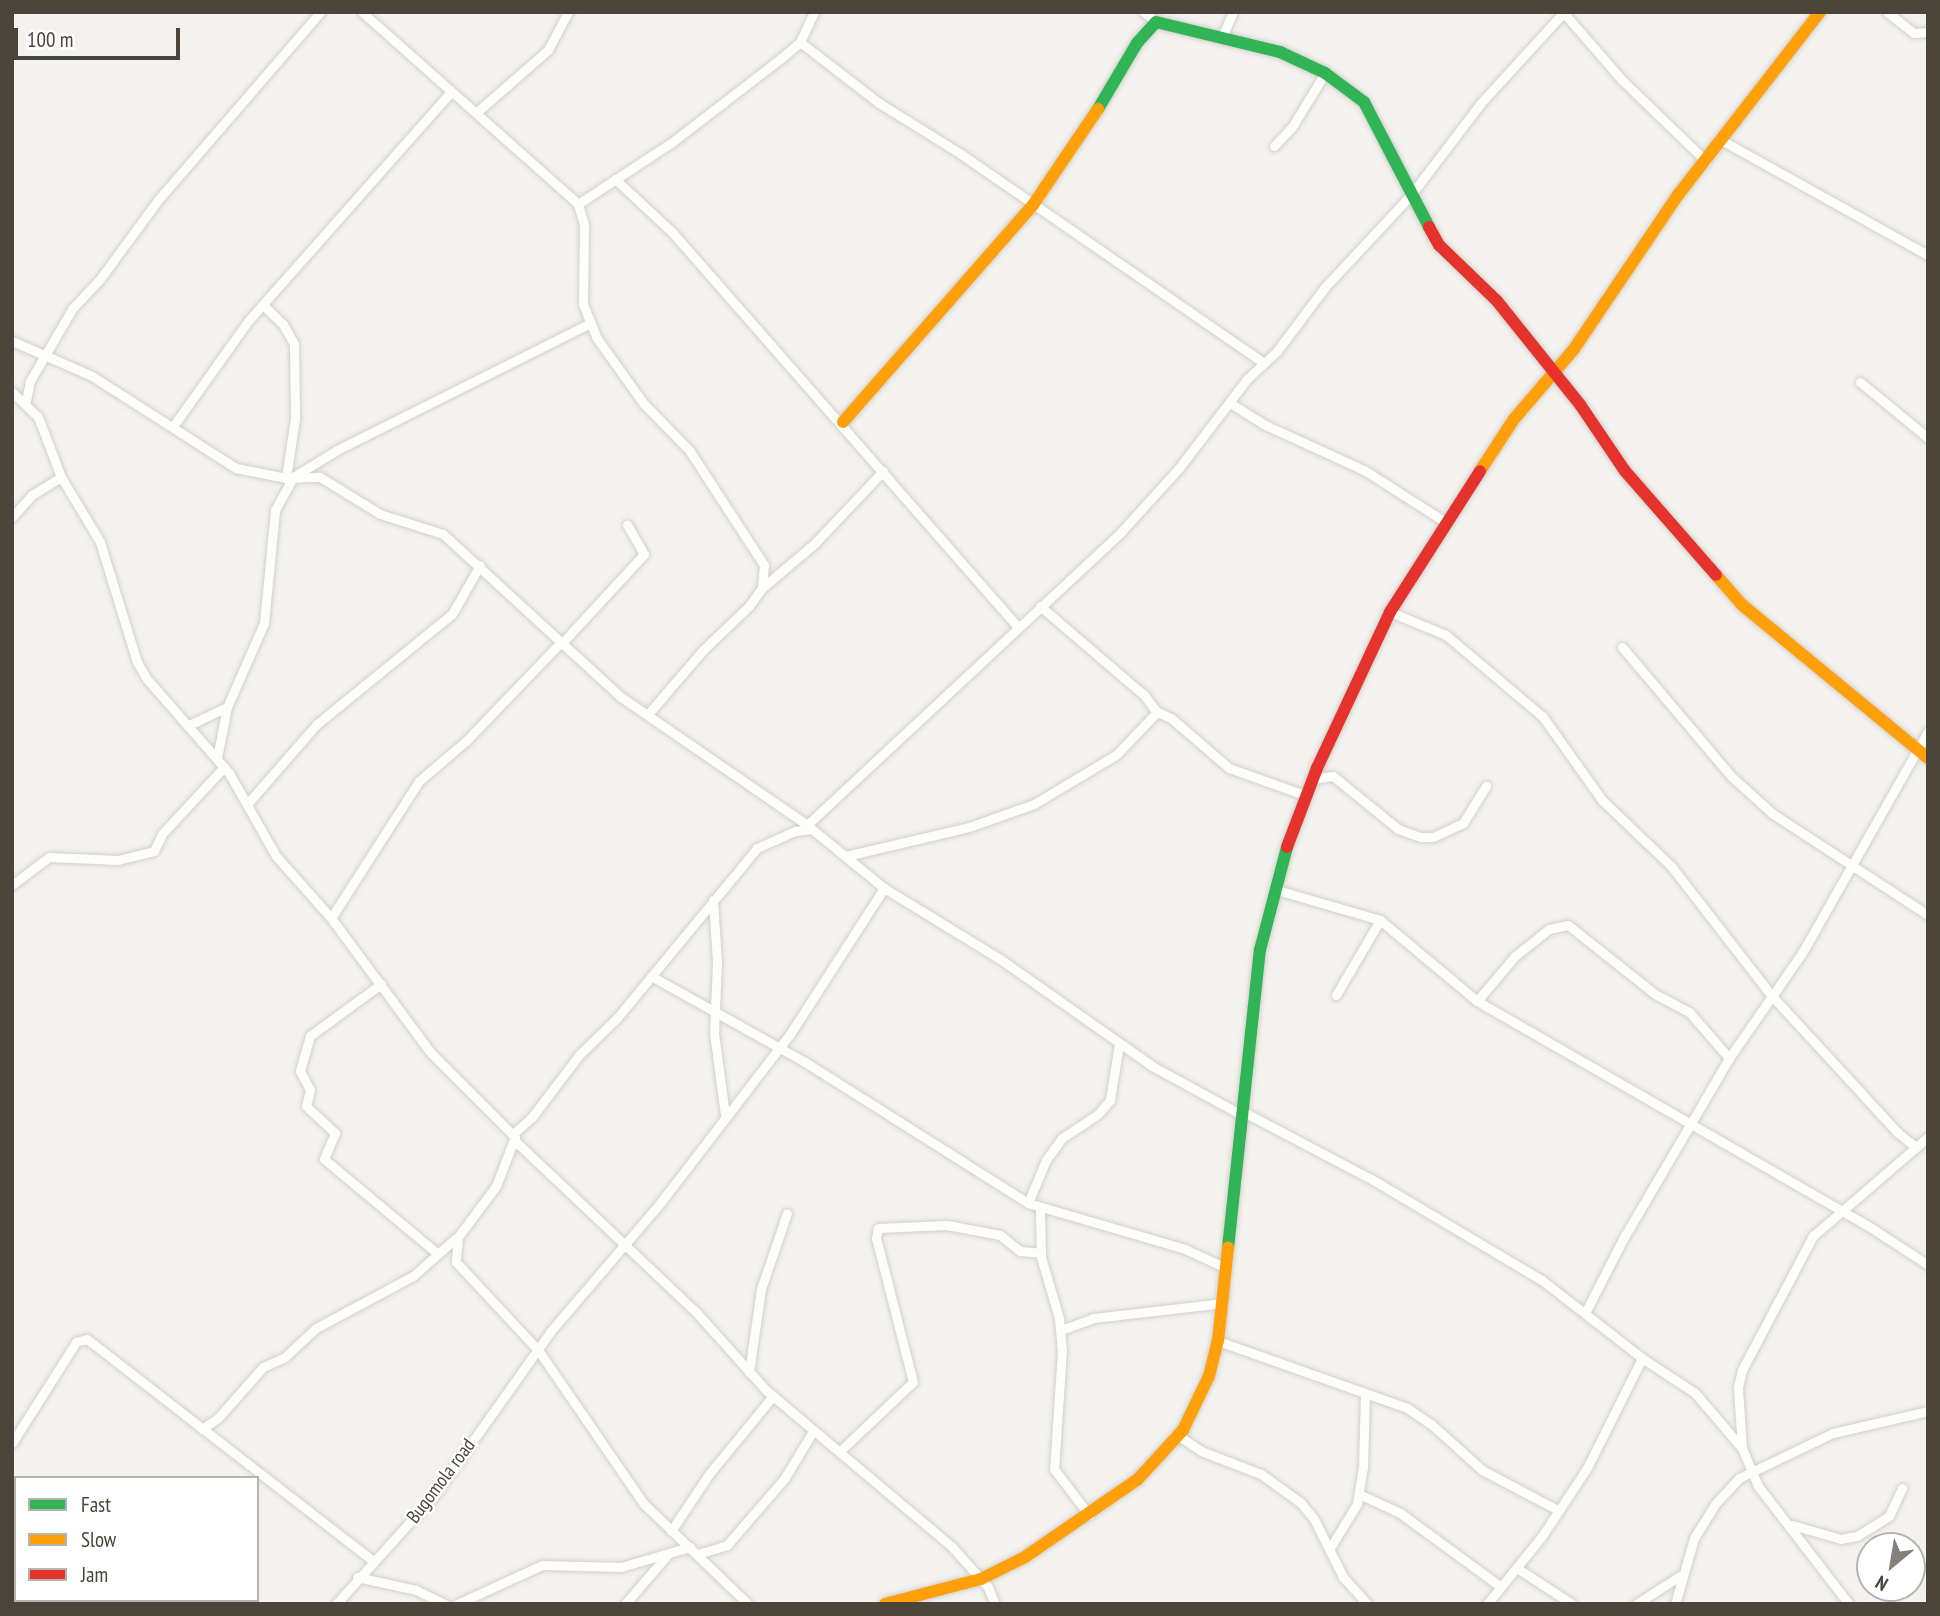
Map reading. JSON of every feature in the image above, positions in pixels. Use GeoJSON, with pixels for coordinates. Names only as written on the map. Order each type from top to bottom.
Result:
{"type":"FeatureCollection","features":[{"type":"Feature","properties":{"kind":"street"},"geometry":{"type":"LineString","coordinates":[[26,401],[30,381],[72,309],[100,279],[158,200],[320,12]]}},
{"type":"Feature","properties":{"kind":"street"},"geometry":{"type":"LineString","coordinates":[[362,12],[450,93],[478,111],[522,159],[578,204],[584,225],[583,304],[591,323],[618,373],[689,450],[756,548],[764,565],[762,588]]}},
{"type":"Feature","properties":{"kind":"street"},"geometry":{"type":"LineString","coordinates":[[478,111],[548,50],[568,12]]}},
{"type":"Feature","properties":{"kind":"street"},"geometry":{"type":"LineString","coordinates":[[578,204],[671,143],[800,42],[814,12]]}},
{"type":"Feature","properties":{"kind":"street"},"geometry":{"type":"LineString","coordinates":[[1144,12],[1156,22],[1223,35],[1293,57],[1325,73],[1372,112],[1410,196],[1438,244],[1497,301],[1625,471],[1741,604],[1928,758]]}},
{"type":"Feature","properties":{"kind":"street"},"geometry":{"type":"LineString","coordinates":[[1223,35],[1233,12]]}},
{"type":"Feature","properties":{"kind":"street"},"geometry":{"type":"LineString","coordinates":[[202,1429],[218,1418],[260,1369],[285,1357],[316,1328],[413,1276],[458,1237],[496,1186],[513,1137],[757,849],[810,827],[1017,626],[1121,532],[1263,362],[1410,196],[1480,104],[1563,12],[1622,80],[1706,160]]}},
{"type":"Feature","properties":{"kind":"street"},"geometry":{"type":"LineString","coordinates":[[885,1604],[981,1579],[1089,1515],[1138,1479],[1180,1436],[1209,1376],[1219,1341],[1260,950],[1312,779],[1391,612],[1514,419],[1574,349],[1706,160],[1820,12]]}},
{"type":"Feature","properties":{"kind":"street"},"geometry":{"type":"LineString","coordinates":[[1887,12],[1914,33],[1928,32]]}},
{"type":"Feature","properties":{"kind":"street"},"geometry":{"type":"LineString","coordinates":[[842,422],[1033,205],[1075,147],[1137,43],[1156,22]]}},
{"type":"Feature","properties":{"kind":"street"},"geometry":{"type":"LineString","coordinates":[[800,42],[879,103],[1263,362]]}},
{"type":"Feature","properties":{"kind":"street"},"geometry":{"type":"LineString","coordinates":[[1274,146],[1292,127],[1325,73]]}},
{"type":"Feature","properties":{"kind":"street"},"geometry":{"type":"LineString","coordinates":[[174,425],[262,305],[450,93]]}},
{"type":"Feature","properties":{"kind":"street"},"geometry":{"type":"LineString","coordinates":[[1723,141],[1928,255]]}},
{"type":"Feature","properties":{"kind":"street"},"geometry":{"type":"LineString","coordinates":[[615,179],[672,232],[842,422],[1017,626]]}},
{"type":"Feature","properties":{"kind":"street"},"geometry":{"type":"LineString","coordinates":[[217,758],[227,707],[264,623],[275,510],[289,478],[295,418],[294,344],[288,330],[262,305]]}},
{"type":"Feature","properties":{"kind":"street"},"geometry":{"type":"LineString","coordinates":[[289,478],[337,450],[591,323]]}},
{"type":"Feature","properties":{"kind":"street"},"geometry":{"type":"LineString","coordinates":[[12,341],[45,354],[174,425],[236,468],[289,478],[310,475],[330,481],[380,514],[443,534],[621,696],[810,827],[884,888],[1000,959],[1119,1044],[1242,1113],[1373,1180],[1543,1281],[1642,1358],[1708,1403],[1742,1448]]}},
{"type":"Feature","properties":{"kind":"street"},"geometry":{"type":"LineString","coordinates":[[1860,382],[1928,438]]}},
{"type":"Feature","properties":{"kind":"street"},"geometry":{"type":"LineString","coordinates":[[12,392],[26,401],[45,430],[61,477],[100,542],[137,662],[164,701],[189,724],[224,767],[248,803],[276,856],[331,918],[443,1066],[513,1137],[696,1312],[749,1372],[812,1433],[840,1451],[952,1547],[981,1579],[995,1604]]}},
{"type":"Feature","properties":{"kind":"street"},"geometry":{"type":"LineString","coordinates":[[1230,402],[1263,424],[1364,470],[1447,523]]}},
{"type":"Feature","properties":{"kind":"street"},"geometry":{"type":"LineString","coordinates":[[649,713],[762,588],[807,551],[883,471]]}},
{"type":"Feature","properties":{"kind":"street"},"geometry":{"type":"LineString","coordinates":[[12,517],[32,495],[61,477]]}},
{"type":"Feature","properties":{"kind":"street"},"geometry":{"type":"LineString","coordinates":[[331,918],[419,781],[467,740],[644,554],[627,524]]}},
{"type":"Feature","properties":{"kind":"street"},"geometry":{"type":"LineString","coordinates":[[248,803],[317,724],[452,614],[480,565]]}},
{"type":"Feature","properties":{"kind":"street"},"geometry":{"type":"LineString","coordinates":[[1040,606],[1144,695],[1157,712],[1171,718],[1229,768],[1305,795]]}},
{"type":"Feature","properties":{"kind":"street"},"geometry":{"type":"LineString","coordinates":[[1391,612],[1446,635],[1542,717],[1602,800],[1671,866],[1772,996],[1889,1124],[1916,1147]]}},
{"type":"Feature","properties":{"kind":"street"},"geometry":{"type":"LineString","coordinates":[[1622,647],[1732,777],[1773,814],[1852,868],[1928,915]]}},
{"type":"Feature","properties":{"kind":"street"},"geometry":{"type":"LineString","coordinates":[[189,724],[227,707]]}},
{"type":"Feature","properties":{"kind":"street"},"geometry":{"type":"LineString","coordinates":[[846,856],[969,827],[1034,804],[1116,755],[1157,712]]}},
{"type":"Feature","properties":{"kind":"street"},"geometry":{"type":"LineString","coordinates":[[1585,1313],[1623,1239],[1692,1127],[1729,1058],[1772,996],[1852,868],[1914,749],[1928,731]]}},
{"type":"Feature","properties":{"kind":"street"},"geometry":{"type":"LineString","coordinates":[[12,885],[49,857],[118,860],[154,851],[162,834],[224,767]]}},
{"type":"Feature","properties":{"kind":"street"},"geometry":{"type":"LineString","coordinates":[[1312,779],[1333,776],[1398,829],[1420,837],[1433,837],[1463,823],[1486,786]]}},
{"type":"Feature","properties":{"kind":"street","name":"Bugomola road"},"geometry":{"type":"LineString","coordinates":[[336,1604],[357,1577],[374,1562],[435,1494],[538,1350],[625,1245],[776,1050],[884,888]]}},
{"type":"Feature","properties":{"kind":"street"},"geometry":{"type":"LineString","coordinates":[[1277,890],[1380,920],[1477,1002],[1844,1213],[1928,1265]]}},
{"type":"Feature","properties":{"kind":"street"},"geometry":{"type":"LineString","coordinates":[[713,900],[714,1014],[725,1114]]}},
{"type":"Feature","properties":{"kind":"street"},"geometry":{"type":"LineString","coordinates":[[1336,995],[1380,920]]}},
{"type":"Feature","properties":{"kind":"street"},"geometry":{"type":"LineString","coordinates":[[1477,1002],[1515,956],[1549,929],[1568,925],[1655,994],[1690,1013],[1729,1058]]}},
{"type":"Feature","properties":{"kind":"street"},"geometry":{"type":"LineString","coordinates":[[651,976],[776,1050],[830,1077],[1028,1203],[1040,1209],[1185,1249],[1226,1268]]}},
{"type":"Feature","properties":{"kind":"street"},"geometry":{"type":"LineString","coordinates":[[381,984],[310,1037],[300,1071],[310,1090],[306,1106],[335,1133],[323,1158],[438,1254]]}},
{"type":"Feature","properties":{"kind":"street"},"geometry":{"type":"LineString","coordinates":[[1028,1203],[1046,1160],[1062,1139],[1098,1114],[1110,1100],[1119,1044]]}},
{"type":"Feature","properties":{"kind":"street"},"geometry":{"type":"LineString","coordinates":[[1849,1604],[1749,1470],[1742,1448],[1738,1387],[1749,1351],[1785,1295],[1815,1233],[1844,1213],[1928,1137]]}},
{"type":"Feature","properties":{"kind":"street"},"geometry":{"type":"LineString","coordinates":[[1040,1209],[1041,1253],[1061,1331],[1054,1469],[1089,1515]]}},
{"type":"Feature","properties":{"kind":"street"},"geometry":{"type":"LineString","coordinates":[[749,1372],[761,1289],[787,1213]]}},
{"type":"Feature","properties":{"kind":"street"},"geometry":{"type":"LineString","coordinates":[[840,1451],[913,1382],[876,1238],[878,1228],[947,1225],[1003,1236],[1017,1249],[1041,1253]]}},
{"type":"Feature","properties":{"kind":"street"},"geometry":{"type":"LineString","coordinates":[[458,1237],[456,1262],[538,1350],[631,1487],[671,1531],[748,1604]]}},
{"type":"Feature","properties":{"kind":"street"},"geometry":{"type":"LineString","coordinates":[[1061,1331],[1094,1318],[1223,1303]]}},
{"type":"Feature","properties":{"kind":"street"},"geometry":{"type":"LineString","coordinates":[[12,1443],[82,1339],[103,1349],[374,1562]]}},
{"type":"Feature","properties":{"kind":"street"},"geometry":{"type":"LineString","coordinates":[[1219,1341],[1407,1408],[1432,1424],[1482,1470],[1558,1510]]}},
{"type":"Feature","properties":{"kind":"street"},"geometry":{"type":"LineString","coordinates":[[1487,1604],[1517,1568],[1587,1468],[1642,1358]]}},
{"type":"Feature","properties":{"kind":"street"},"geometry":{"type":"LineString","coordinates":[[1330,1548],[1352,1517],[1359,1494],[1365,1394]]}},
{"type":"Feature","properties":{"kind":"street"},"geometry":{"type":"LineString","coordinates":[[671,1531],[709,1474],[773,1396]]}},
{"type":"Feature","properties":{"kind":"street"},"geometry":{"type":"LineString","coordinates":[[1675,1604],[1680,1576],[1705,1517],[1749,1470],[1859,1424],[1928,1411]]}},
{"type":"Feature","properties":{"kind":"street"},"geometry":{"type":"LineString","coordinates":[[698,1554],[726,1545],[745,1525],[784,1479],[812,1433]]}},
{"type":"Feature","properties":{"kind":"street"},"geometry":{"type":"LineString","coordinates":[[1180,1436],[1200,1451],[1278,1485],[1307,1510],[1330,1548],[1343,1577],[1367,1604]]}},
{"type":"Feature","properties":{"kind":"street"},"geometry":{"type":"LineString","coordinates":[[1790,1525],[1841,1539],[1857,1536],[1889,1516],[1902,1489]]}},
{"type":"Feature","properties":{"kind":"street"},"geometry":{"type":"LineString","coordinates":[[1359,1494],[1400,1513],[1501,1587]]}},
{"type":"Feature","properties":{"kind":"street"},"geometry":{"type":"LineString","coordinates":[[457,1604],[542,1565],[612,1568],[690,1547]]}},
{"type":"Feature","properties":{"kind":"street"},"geometry":{"type":"LineString","coordinates":[[625,1604],[670,1553]]}},
{"type":"Feature","properties":{"kind":"street"},"geometry":{"type":"LineString","coordinates":[[1517,1568],[1572,1604]]}},
{"type":"Feature","properties":{"kind":"street"},"geometry":{"type":"LineString","coordinates":[[1636,1604],[1680,1576]]}},
{"type":"Feature","properties":{"kind":"street"},"geometry":{"type":"LineString","coordinates":[[357,1577],[416,1590],[445,1604]]}},
{"type":"Feature","properties":{"kind":"traffic: fast"},"geometry":{"type":"LineString","coordinates":[[1098,109],[1137,43],[1156,22],[1280,52],[1325,73],[1364,102],[1429,227]]}},
{"type":"Feature","properties":{"kind":"traffic: fast"},"geometry":{"type":"LineString","coordinates":[[1228,1248],[1260,950],[1287,847]]}},
{"type":"Feature","properties":{"kind":"traffic: slow"},"geometry":{"type":"LineString","coordinates":[[1480,471],[1514,419],[1574,349],[1678,195],[1820,12]]}},
{"type":"Feature","properties":{"kind":"traffic: slow"},"geometry":{"type":"LineString","coordinates":[[843,422],[1033,205],[1098,109]]}},
{"type":"Feature","properties":{"kind":"traffic: slow"},"geometry":{"type":"LineString","coordinates":[[1716,575],[1741,604],[1928,758]]}},
{"type":"Feature","properties":{"kind":"traffic: slow"},"geometry":{"type":"LineString","coordinates":[[885,1604],[981,1579],[1025,1557],[1138,1479],[1183,1430],[1209,1376],[1218,1341],[1228,1248]]}},
{"type":"Feature","properties":{"kind":"traffic: jam"},"geometry":{"type":"LineString","coordinates":[[1429,227],[1439,245],[1497,301],[1581,406],[1625,471],[1716,575]]}},
{"type":"Feature","properties":{"kind":"traffic: jam"},"geometry":{"type":"LineString","coordinates":[[1287,847],[1317,768],[1390,612],[1480,471]]}}]}
